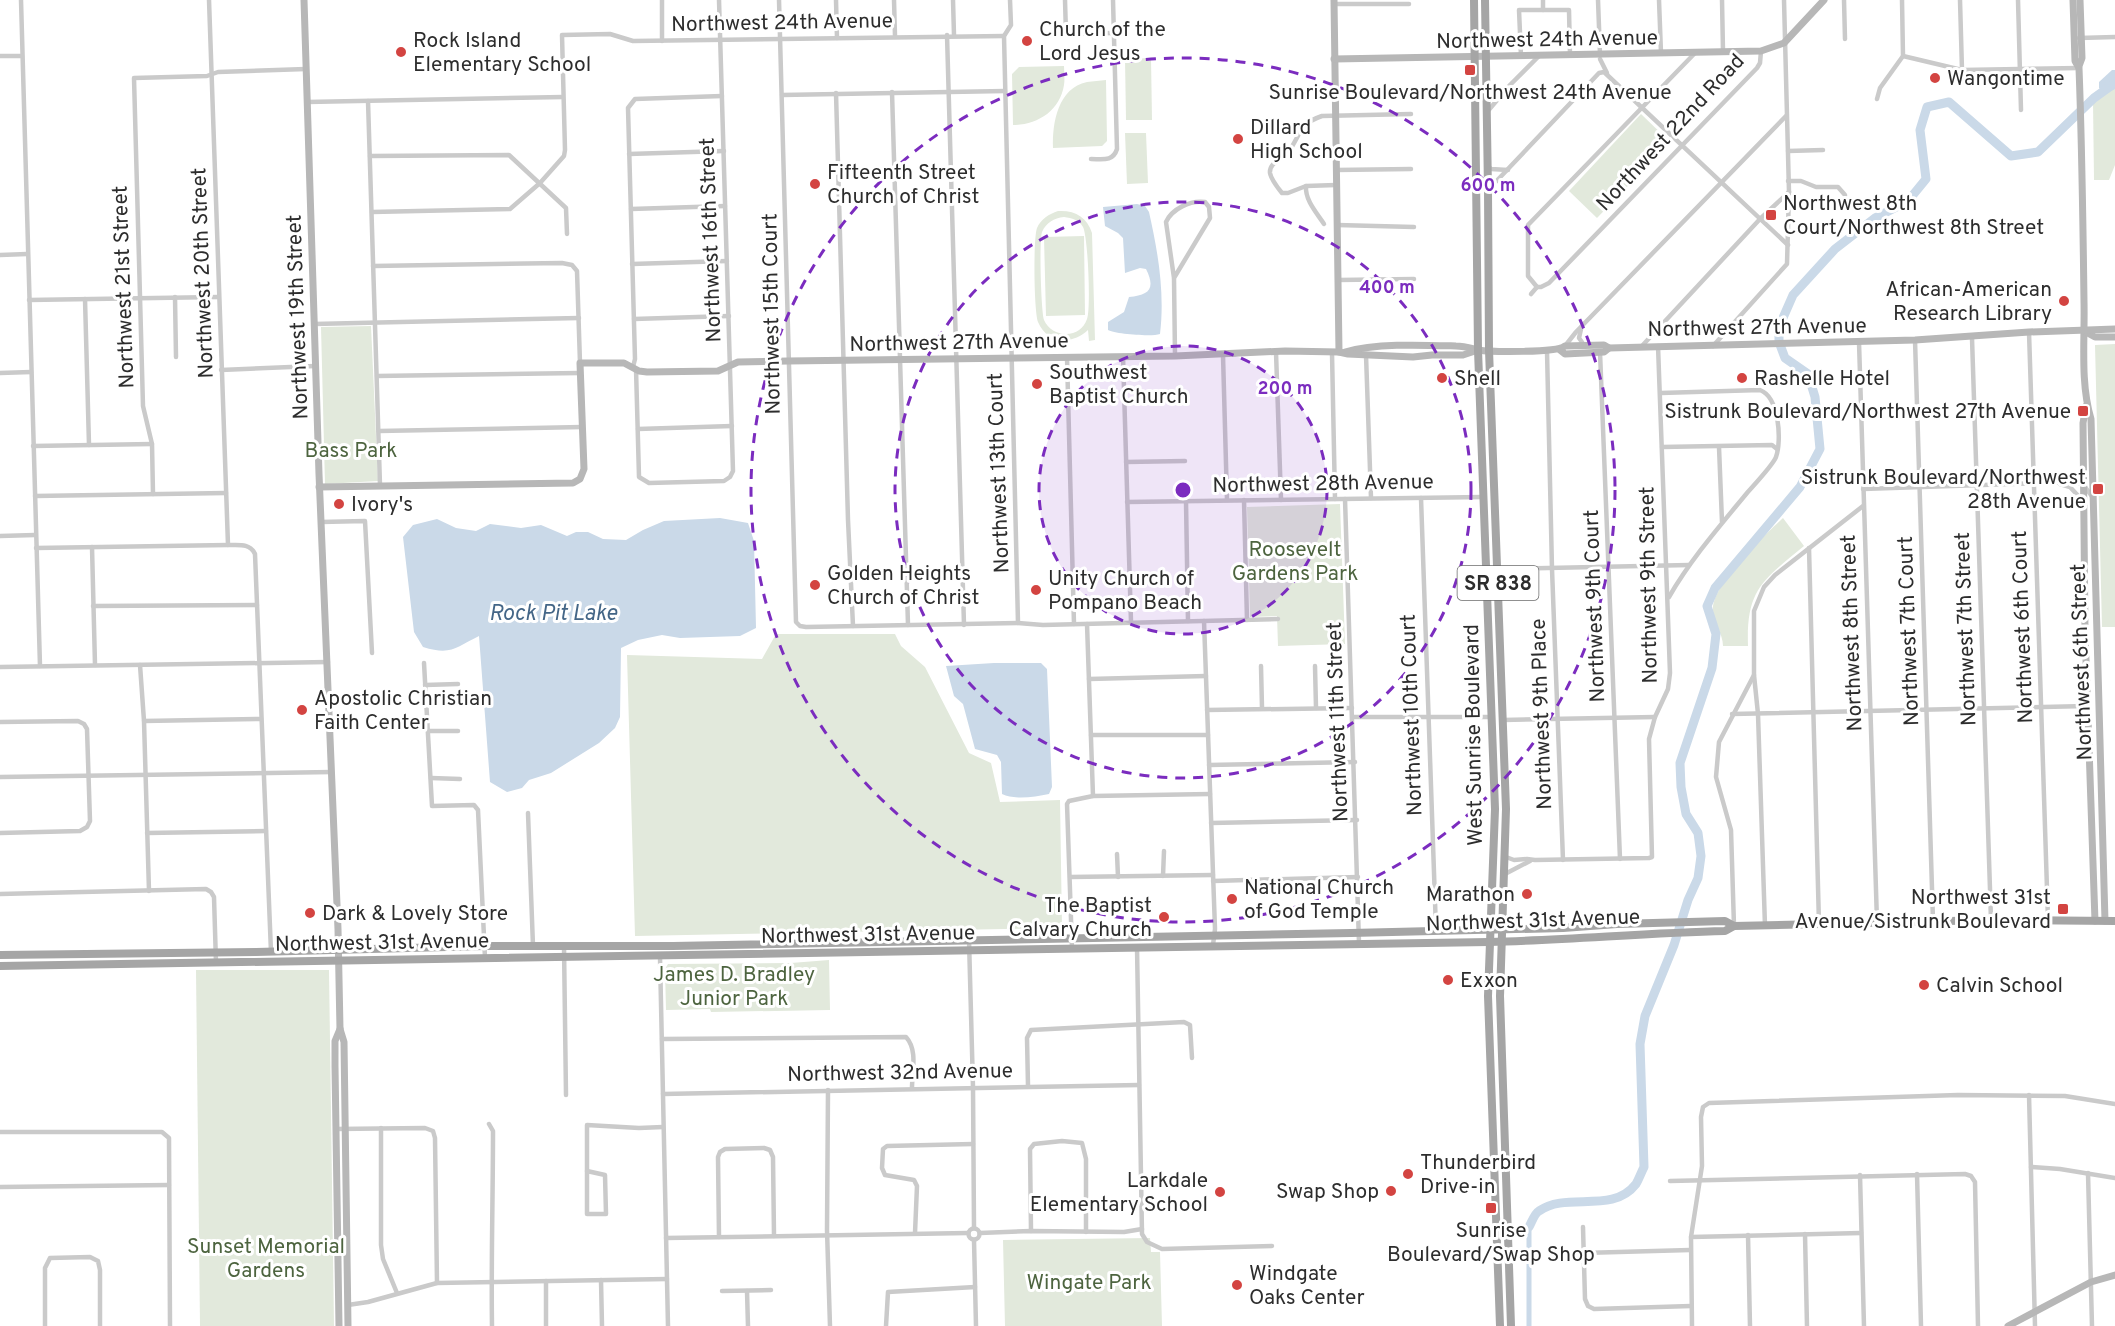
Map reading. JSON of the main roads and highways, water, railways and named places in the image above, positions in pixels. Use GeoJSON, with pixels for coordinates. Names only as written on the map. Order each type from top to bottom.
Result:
{"type":"FeatureCollection","features":[{"type":"Feature","properties":{"kind":"main road","name":"West Sunrise Boulevard"},"geometry":{"type":"LineString","coordinates":[[1474,0],[1478,350],[1494,809],[1488,996],[1500,1326]]}},
{"type":"Feature","properties":{"kind":"main road","name":"West Sunrise Boulevard"},"geometry":{"type":"LineString","coordinates":[[1485,0],[1489,350],[1506,857],[1500,996],[1511,1326]]}},
{"type":"Feature","properties":{"kind":"main road"},"geometry":{"type":"LineString","coordinates":[[1483,497],[1490,508],[1491,543],[1497,554]]}},
{"type":"Feature","properties":{"kind":"main road"},"geometry":{"type":"LineString","coordinates":[[1492,705],[1496,715],[1503,720]]}},
{"type":"Feature","properties":{"kind":"main road"},"geometry":{"type":"LineString","coordinates":[[1492,717],[1498,722],[1503,735]]}},
{"type":"Feature","properties":{"kind":"main road","name":"Northwest 31st Avenue"},"geometry":{"type":"LineString","coordinates":[[0,955],[271,952],[485,946],[673,946],[1503,929],[1725,921],[1734,926],[1765,926],[1991,920],[2115,921]]}},
{"type":"Feature","properties":{"kind":"main road"},"geometry":{"type":"LineString","coordinates":[[1622,934],[1629,931],[1636,923]]}},
{"type":"Feature","properties":{"kind":"main road","name":"Northwest 31st Avenue"},"geometry":{"type":"LineString","coordinates":[[0,966],[1490,942],[1559,940],[1622,934],[1725,931],[1734,926]]}},
{"type":"Feature","properties":{"kind":"main road"},"geometry":{"type":"LineString","coordinates":[[1137,947],[1155,936]]}},
{"type":"Feature","properties":{"kind":"main road"},"geometry":{"type":"LineString","coordinates":[[660,957],[666,948],[673,946]]}},
{"type":"Feature","properties":{"kind":"water"},"geometry":{"type":"Polygon","coordinates":[[[2115,70],[2115,89],[2105,94],[2099,88],[2099,82],[2115,70]]]}},
{"type":"Feature","properties":{"kind":"water"},"geometry":{"type":"Polygon","coordinates":[[[1137,204],[1145,206],[1149,212],[1158,257],[1161,319],[1160,334],[1156,335],[1125,334],[1108,330],[1108,322],[1124,312],[1129,297],[1146,293],[1150,282],[1146,269],[1140,268],[1125,273],[1123,238],[1105,226],[1103,207],[1137,204]]]}},
{"type":"Feature","properties":{"kind":"water","name":"Rock Pit Lake"},"geometry":{"type":"Polygon","coordinates":[[[720,518],[748,523],[754,541],[756,628],[740,636],[680,638],[662,635],[638,640],[621,648],[620,717],[615,728],[599,743],[551,773],[529,780],[522,788],[507,792],[490,782],[479,636],[453,649],[441,651],[423,647],[414,632],[403,537],[413,525],[437,519],[456,528],[476,531],[490,524],[521,528],[541,525],[567,536],[576,532],[588,532],[603,539],[626,540],[664,521],[720,518]]]}},
{"type":"Feature","properties":{"kind":"water"},"geometry":{"type":"Polygon","coordinates":[[[1041,663],[1047,669],[1052,787],[1049,794],[1019,797],[1002,794],[1001,762],[997,755],[975,749],[963,704],[954,696],[946,666],[1041,663]]]}},
{"type":"Feature","properties":{"kind":"waterway"},"geometry":{"type":"LineString","coordinates":[[1529,1227],[1537,1212],[1550,1205],[1602,1201],[1626,1193],[1636,1184],[1644,1167],[1640,1044],[1645,1016],[1698,878],[1701,856],[1698,833],[1686,814],[1681,787],[1680,763],[1712,668],[1716,634],[1707,606],[1715,588],[1800,487],[1820,449],[1815,397],[1808,374],[1785,358],[1779,342],[1779,327],[1793,295],[1835,249],[1875,218],[1908,201],[1926,179],[1920,130],[1927,107],[1949,102],[2011,156],[2038,152],[2094,98],[2115,83]]}},
{"type":"Feature","properties":{"kind":"waterway"},"geometry":{"type":"LineString","coordinates":[[1529,1227],[1529,1326]]}},
{"type":"Feature","properties":{"kind":"place","name":"Church of the Lord Jesus"},"geometry":{"type":"Point","coordinates":[1027,41]}},
{"type":"Feature","properties":{"kind":"place","name":"Rock Island Elementary School"},"geometry":{"type":"Point","coordinates":[401,52]}},
{"type":"Feature","properties":{"kind":"place","name":"Sunrise Boulevard/Northwest 24th Avenue"},"geometry":{"type":"Point","coordinates":[1470,70]}},
{"type":"Feature","properties":{"kind":"place","name":"Wangontime"},"geometry":{"type":"Point","coordinates":[1935,78]}},
{"type":"Feature","properties":{"kind":"place","name":"Dillard High School"},"geometry":{"type":"Point","coordinates":[1238,139]}},
{"type":"Feature","properties":{"kind":"place","name":"Fifteenth Street Church of Christ"},"geometry":{"type":"Point","coordinates":[815,184]}},
{"type":"Feature","properties":{"kind":"place","name":"Northwest 8th Court/Northwest 8th Street"},"geometry":{"type":"Point","coordinates":[1771,215]}},
{"type":"Feature","properties":{"kind":"place","name":"African-American Research Library"},"geometry":{"type":"Point","coordinates":[2064,301]}},
{"type":"Feature","properties":{"kind":"place","name":"Shell"},"geometry":{"type":"Point","coordinates":[1442,378]}},
{"type":"Feature","properties":{"kind":"place","name":"Rashelle Hotel"},"geometry":{"type":"Point","coordinates":[1742,378]}},
{"type":"Feature","properties":{"kind":"place","name":"Southwest Baptist Church"},"geometry":{"type":"Point","coordinates":[1037,384]}},
{"type":"Feature","properties":{"kind":"place","name":"Sistrunk Boulevard/Northwest 27th Avenue"},"geometry":{"type":"Point","coordinates":[2083,411]}},
{"type":"Feature","properties":{"kind":"place","name":"Sistrunk Boulevard/Northwest 28th Avenue"},"geometry":{"type":"Point","coordinates":[2098,489]}},
{"type":"Feature","properties":{"kind":"place","name":"Ivory's"},"geometry":{"type":"Point","coordinates":[339,504]}},
{"type":"Feature","properties":{"kind":"place","name":"Golden Heights Church of Christ"},"geometry":{"type":"Point","coordinates":[815,585]}},
{"type":"Feature","properties":{"kind":"place","name":"Unity Church of Pompano Beach"},"geometry":{"type":"Point","coordinates":[1036,590]}},
{"type":"Feature","properties":{"kind":"place","name":"Apostolic Christian Faith Center"},"geometry":{"type":"Point","coordinates":[302,710]}},
{"type":"Feature","properties":{"kind":"place","name":"Marathon"},"geometry":{"type":"Point","coordinates":[1527,894]}},
{"type":"Feature","properties":{"kind":"place","name":"National Church of God Temple"},"geometry":{"type":"Point","coordinates":[1232,899]}},
{"type":"Feature","properties":{"kind":"place","name":"Northwest 31st Avenue/Sistrunk Boulevard"},"geometry":{"type":"Point","coordinates":[2063,909]}},
{"type":"Feature","properties":{"kind":"place","name":"Dark & Lovely Store"},"geometry":{"type":"Point","coordinates":[310,913]}},
{"type":"Feature","properties":{"kind":"place","name":"The Baptist Calvary Church"},"geometry":{"type":"Point","coordinates":[1164,917]}},
{"type":"Feature","properties":{"kind":"place","name":"Exxon"},"geometry":{"type":"Point","coordinates":[1448,980]}},
{"type":"Feature","properties":{"kind":"place","name":"Calvin School"},"geometry":{"type":"Point","coordinates":[1924,985]}},
{"type":"Feature","properties":{"kind":"place","name":"Thunderbird Drive-in"},"geometry":{"type":"Point","coordinates":[1408,1174]}},
{"type":"Feature","properties":{"kind":"place","name":"Swap Shop"},"geometry":{"type":"Point","coordinates":[1391,1191]}},
{"type":"Feature","properties":{"kind":"place","name":"Larkdale Elementary School"},"geometry":{"type":"Point","coordinates":[1220,1192]}},
{"type":"Feature","properties":{"kind":"place","name":"Sunrise Boulevard/Swap Shop"},"geometry":{"type":"Point","coordinates":[1491,1208]}},
{"type":"Feature","properties":{"kind":"place","name":"Windgate Oaks Center"},"geometry":{"type":"Point","coordinates":[1237,1285]}},
{"type":"Feature","properties":{"kind":"park label","name":"Bass Park"},"geometry":{"type":"Point","coordinates":[351,450]}},
{"type":"Feature","properties":{"kind":"park label","name":"Roosevelt Gardens Park"},"geometry":{"type":"Point","coordinates":[1295,561]}},
{"type":"Feature","properties":{"kind":"park label","name":"James D. Bradley Junior Park"},"geometry":{"type":"Point","coordinates":[734,986]}},
{"type":"Feature","properties":{"kind":"park label","name":"Sunset Memorial Gardens"},"geometry":{"type":"Point","coordinates":[266,1258]}},
{"type":"Feature","properties":{"kind":"park label","name":"Wingate Park"},"geometry":{"type":"Point","coordinates":[1089,1282]}}]}
